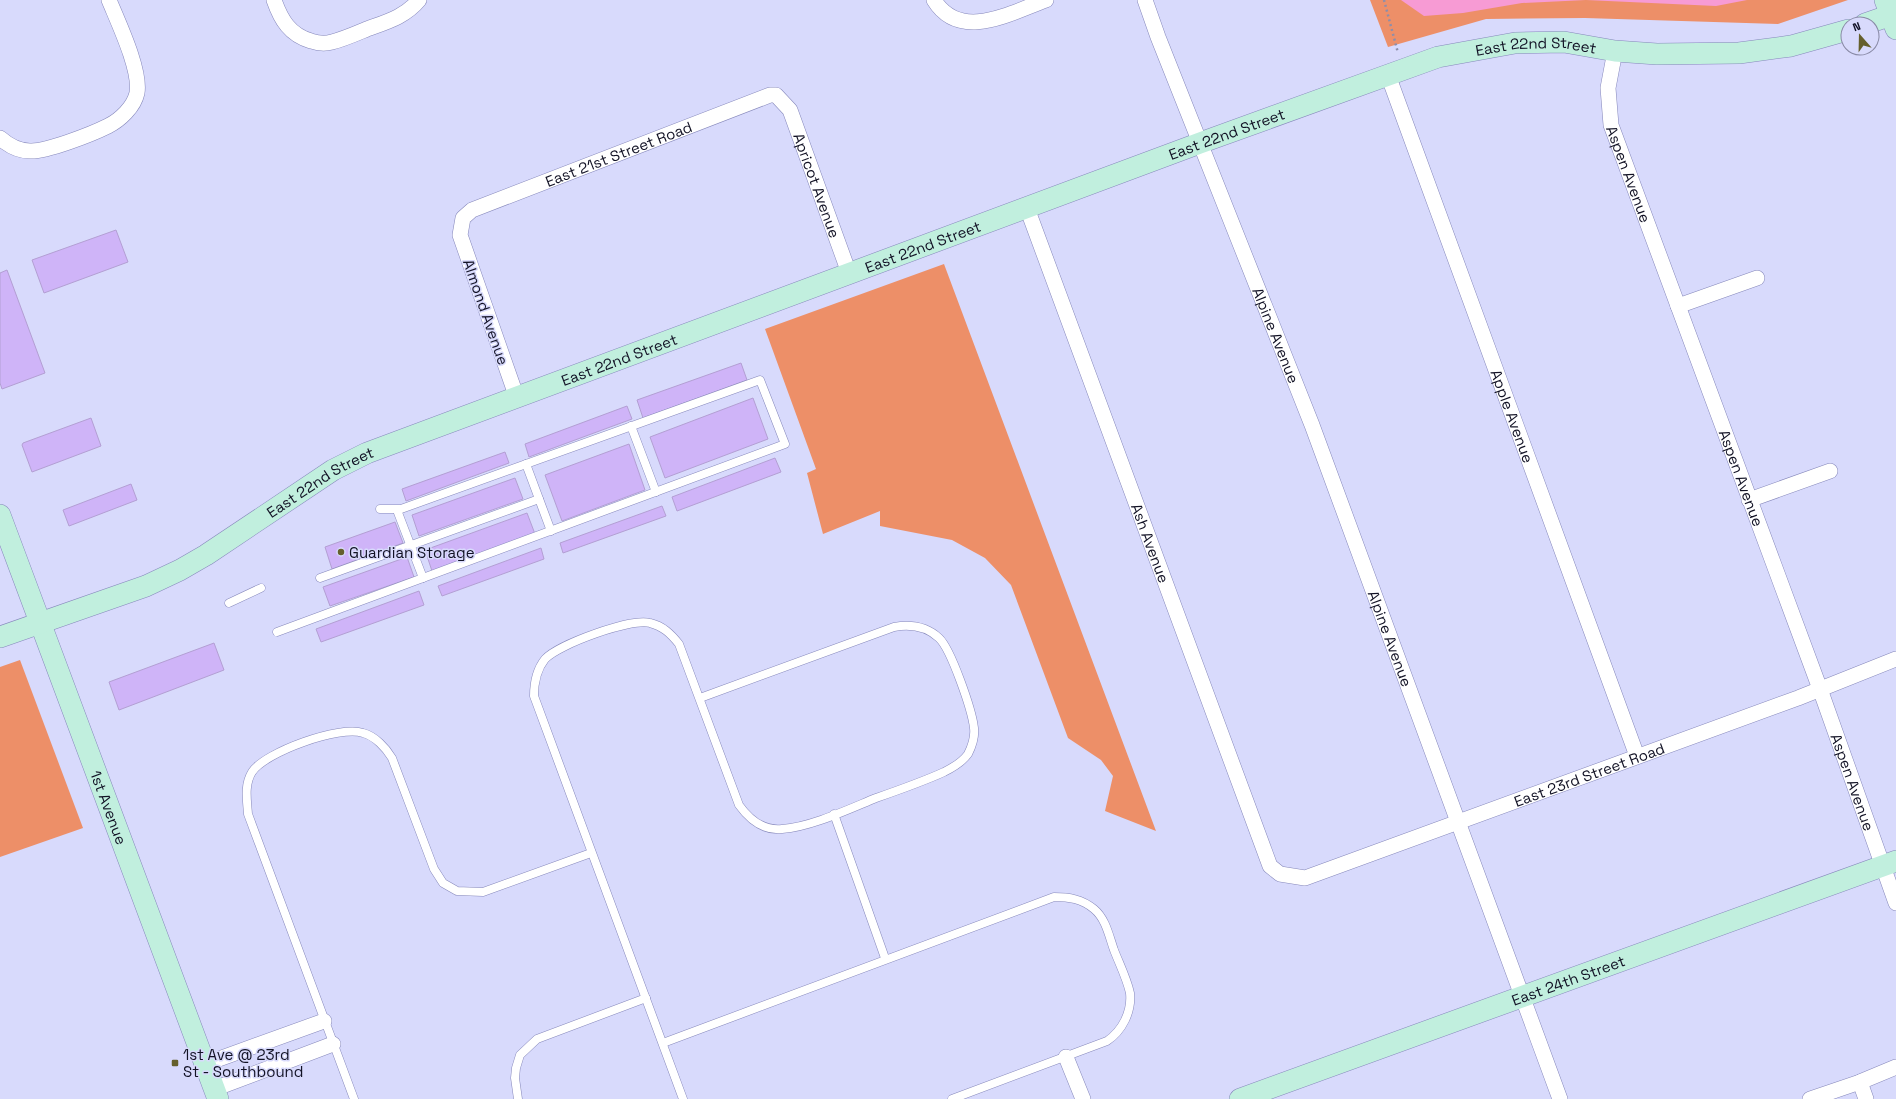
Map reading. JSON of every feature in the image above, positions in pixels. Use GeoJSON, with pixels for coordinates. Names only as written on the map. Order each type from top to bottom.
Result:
{"type":"FeatureCollection","features":[{"type":"Feature","properties":{"kind":"street"},"geometry":{"type":"LineString","coordinates":[[0,138],[22,150],[46,150],[108,126],[124,114],[132,104],[137,93],[136,72],[109,0]]}},
{"type":"Feature","properties":{"kind":"street"},"geometry":{"type":"LineString","coordinates":[[274,0],[284,23],[300,38],[318,43],[331,43],[396,18],[409,11],[419,0]]}},
{"type":"Feature","properties":{"kind":"street"},"geometry":{"type":"LineString","coordinates":[[934,0],[940,10],[950,18],[966,22],[983,22],[1046,0]]}},
{"type":"Feature","properties":{"kind":"street","name":"Alpine Avenue"},"geometry":{"type":"LineString","coordinates":[[1145,0],[1315,433],[1560,1099]]}},
{"type":"Feature","properties":{"kind":"street"},"geometry":{"type":"LineString","coordinates":[[1880,19],[1890,15]]}},
{"type":"Feature","properties":{"kind":"street","name":"East 22nd Street"},"geometry":{"type":"LineString","coordinates":[[0,637],[146,586],[180,570],[206,555],[332,470],[367,453],[1200,143],[1438,57],[1515,43],[1564,42],[1616,50],[1657,54],[1739,53],[1791,46],[1840,32]]}},
{"type":"Feature","properties":{"kind":"street","name":"Aspen Avenue"},"geometry":{"type":"LineString","coordinates":[[1616,50],[1608,88],[1611,125],[1820,690],[1889,864],[1896,903]]}},
{"type":"Feature","properties":{"kind":"street","name":"Apple Avenue"},"geometry":{"type":"LineString","coordinates":[[1396,72],[1637,756]]}},
{"type":"Feature","properties":{"kind":"street","name":"East 21st Street Road"},"geometry":{"type":"LineString","coordinates":[[462,225],[463,218],[472,210],[770,95],[776,95],[782,99]]}},
{"type":"Feature","properties":{"kind":"street","name":"Apricot Avenue"},"geometry":{"type":"LineString","coordinates":[[782,99],[790,110],[849,273]]}},
{"type":"Feature","properties":{"kind":"street","name":"Ash Avenue"},"geometry":{"type":"LineString","coordinates":[[1027,208],[1270,866],[1280,874]]}},
{"type":"Feature","properties":{"kind":"street","name":"Almond Avenue"},"geometry":{"type":"LineString","coordinates":[[462,225],[460,235],[517,398]]}},
{"type":"Feature","properties":{"kind":"street"},"geometry":{"type":"LineString","coordinates":[[1678,306],[1757,278]]}},
{"type":"Feature","properties":{"kind":"street"},"geometry":{"type":"LineString","coordinates":[[1749,500],[1830,472]]}},
{"type":"Feature","properties":{"kind":"street","name":"1st Avenue"},"geometry":{"type":"LineString","coordinates":[[0,515],[216,1094]]}},
{"type":"Feature","properties":{"kind":"street","name":"East 23rd Street Road"},"geometry":{"type":"LineString","coordinates":[[1280,874],[1305,878],[1820,690],[1896,659]]}},
{"type":"Feature","properties":{"kind":"street","name":"East 24th Street"},"geometry":{"type":"LineString","coordinates":[[1251,1097],[1522,996],[1889,864]]}},
{"type":"Feature","properties":{"kind":"street"},"geometry":{"type":"LineString","coordinates":[[205,1064],[324,1022]]}},
{"type":"Feature","properties":{"kind":"street"},"geometry":{"type":"LineString","coordinates":[[216,1094],[333,1044]]}},
{"type":"Feature","properties":{"kind":"street"},"geometry":{"type":"LineString","coordinates":[[1066,1057],[1083,1099]]}},
{"type":"Feature","properties":{"kind":"street"},"geometry":{"type":"LineString","coordinates":[[1810,1099],[1860,1082],[1896,1067]]}},
{"type":"Feature","properties":{"kind":"street"},"geometry":{"type":"LineString","coordinates":[[1860,1082],[1866,1099]]}},
{"type":"Feature","properties":{"kind":"lane"},"geometry":{"type":"LineString","coordinates":[[277,632],[785,444],[760,380],[398,510],[380,509]]}},
{"type":"Feature","properties":{"kind":"lane"},"geometry":{"type":"LineString","coordinates":[[631,426],[656,492]]}},
{"type":"Feature","properties":{"kind":"lane"},"geometry":{"type":"LineString","coordinates":[[526,464],[551,531]]}},
{"type":"Feature","properties":{"kind":"lane"},"geometry":{"type":"LineString","coordinates":[[320,578],[539,499]]}},
{"type":"Feature","properties":{"kind":"lane"},"geometry":{"type":"LineString","coordinates":[[398,510],[423,578]]}},
{"type":"Feature","properties":{"kind":"lane"},"geometry":{"type":"LineString","coordinates":[[229,603],[261,588]]}},
{"type":"Feature","properties":{"kind":"lane"},"geometry":{"type":"LineString","coordinates":[[683,1099],[534,696],[537,674],[545,659],[566,646],[629,623],[650,623],[662,627],[679,644],[739,806],[747,817],[763,826],[781,829],[800,825],[834,814],[945,772],[963,760],[968,754],[974,736],[973,720],[949,653],[940,639],[923,628],[916,626],[894,627],[700,698]]}},
{"type":"Feature","properties":{"kind":"lane"},"geometry":{"type":"LineString","coordinates":[[354,1099],[324,1022],[248,814],[247,785],[253,771],[269,757],[326,735],[340,731],[362,732],[372,736],[389,752],[392,758],[434,869],[443,883],[457,891],[483,892],[591,853]]}},
{"type":"Feature","properties":{"kind":"lane"},"geometry":{"type":"LineString","coordinates":[[834,814],[885,958]]}},
{"type":"Feature","properties":{"kind":"lane"},"geometry":{"type":"LineString","coordinates":[[663,1043],[885,958],[1054,897],[1069,897],[1086,903],[1095,910],[1103,920],[1130,993],[1129,1004],[1123,1024],[1114,1036],[1107,1040],[1066,1057],[952,1099]]}},
{"type":"Feature","properties":{"kind":"lane"},"geometry":{"type":"LineString","coordinates":[[518,1099],[515,1078],[520,1055],[537,1039],[646,998]]}},
{"type":"Feature","properties":{"kind":"path"},"geometry":{"type":"LineString","coordinates":[[1384,0],[1396,72]]}},
{"type":"Feature","properties":{"kind":"shaded area"},"geometry":{"type":"Polygon","coordinates":[[[1370,0],[1848,0],[1778,24],[1585,18],[1486,19],[1388,47],[1370,0]]]}},
{"type":"Feature","properties":{"kind":"shaded area"},"geometry":{"type":"Polygon","coordinates":[[[1401,0],[1586,0],[1522,3],[1463,13],[1424,16],[1401,0]]]}},
{"type":"Feature","properties":{"kind":"shaded area"},"geometry":{"type":"Polygon","coordinates":[[[1586,0],[1747,0],[1716,6],[1586,0]]]}},
{"type":"Feature","properties":{"kind":"shaded area"},"geometry":{"type":"Polygon","coordinates":[[[944,264],[1156,831],[1105,811],[1113,776],[1101,760],[1068,738],[1011,585],[985,558],[952,540],[880,526],[880,511],[823,534],[807,473],[816,469],[765,329],[944,264]]]}},
{"type":"Feature","properties":{"kind":"shaded area"},"geometry":{"type":"Polygon","coordinates":[[[20,660],[83,828],[0,857],[0,667],[20,660]]]}},
{"type":"Feature","properties":{"kind":"building"},"geometry":{"type":"Polygon","coordinates":[[[116,230],[128,262],[44,293],[32,260],[116,230]]]}},
{"type":"Feature","properties":{"kind":"building"},"geometry":{"type":"Polygon","coordinates":[[[7,270],[45,373],[2,389],[0,383],[0,273],[7,270]]]}},
{"type":"Feature","properties":{"kind":"building"},"geometry":{"type":"Polygon","coordinates":[[[741,363],[747,380],[643,418],[637,400],[741,363]]]}},
{"type":"Feature","properties":{"kind":"building"},"geometry":{"type":"Polygon","coordinates":[[[753,398],[768,439],[665,478],[650,437],[753,398]]]}},
{"type":"Feature","properties":{"kind":"building"},"geometry":{"type":"Polygon","coordinates":[[[627,406],[632,419],[529,457],[525,444],[627,406]]]}},
{"type":"Feature","properties":{"kind":"building"},"geometry":{"type":"Polygon","coordinates":[[[91,418],[101,446],[32,472],[22,445],[23,443],[91,418]]]}},
{"type":"Feature","properties":{"kind":"building"},"geometry":{"type":"Polygon","coordinates":[[[629,444],[645,490],[562,521],[545,475],[629,444]]]}},
{"type":"Feature","properties":{"kind":"building"},"geometry":{"type":"Polygon","coordinates":[[[505,452],[509,463],[406,501],[402,489],[505,452]]]}},
{"type":"Feature","properties":{"kind":"building"},"geometry":{"type":"Polygon","coordinates":[[[775,458],[781,472],[677,511],[672,497],[775,458]]]}},
{"type":"Feature","properties":{"kind":"building"},"geometry":{"type":"Polygon","coordinates":[[[515,478],[523,499],[419,536],[412,515],[515,478]]]}},
{"type":"Feature","properties":{"kind":"building"},"geometry":{"type":"Polygon","coordinates":[[[131,484],[137,500],[69,526],[63,510],[131,484]]]}},
{"type":"Feature","properties":{"kind":"building"},"geometry":{"type":"Polygon","coordinates":[[[662,506],[666,516],[563,553],[560,543],[662,506]]]}},
{"type":"Feature","properties":{"kind":"building"},"geometry":{"type":"Polygon","coordinates":[[[527,513],[535,534],[432,571],[425,550],[527,513]]]}},
{"type":"Feature","properties":{"kind":"building"},"geometry":{"type":"Polygon","coordinates":[[[395,522],[403,543],[332,569],[325,547],[395,522]]]}},
{"type":"Feature","properties":{"kind":"building"},"geometry":{"type":"Polygon","coordinates":[[[541,548],[544,559],[442,596],[438,586],[541,548]]]}},
{"type":"Feature","properties":{"kind":"building"},"geometry":{"type":"Polygon","coordinates":[[[407,557],[414,577],[330,606],[323,587],[407,557]]]}},
{"type":"Feature","properties":{"kind":"building"},"geometry":{"type":"Polygon","coordinates":[[[419,591],[424,605],[321,642],[316,629],[419,591]]]}},
{"type":"Feature","properties":{"kind":"building"},"geometry":{"type":"Polygon","coordinates":[[[214,643],[224,670],[119,710],[109,682],[214,643]]]}},
{"type":"Feature","properties":{"kind":"place","name":"Guardian Storage"},"geometry":{"type":"Point","coordinates":[341,552]}},
{"type":"Feature","properties":{"kind":"place","name":"1st Ave @ 23rd St - Southbound"},"geometry":{"type":"Point","coordinates":[175,1063]}}]}
